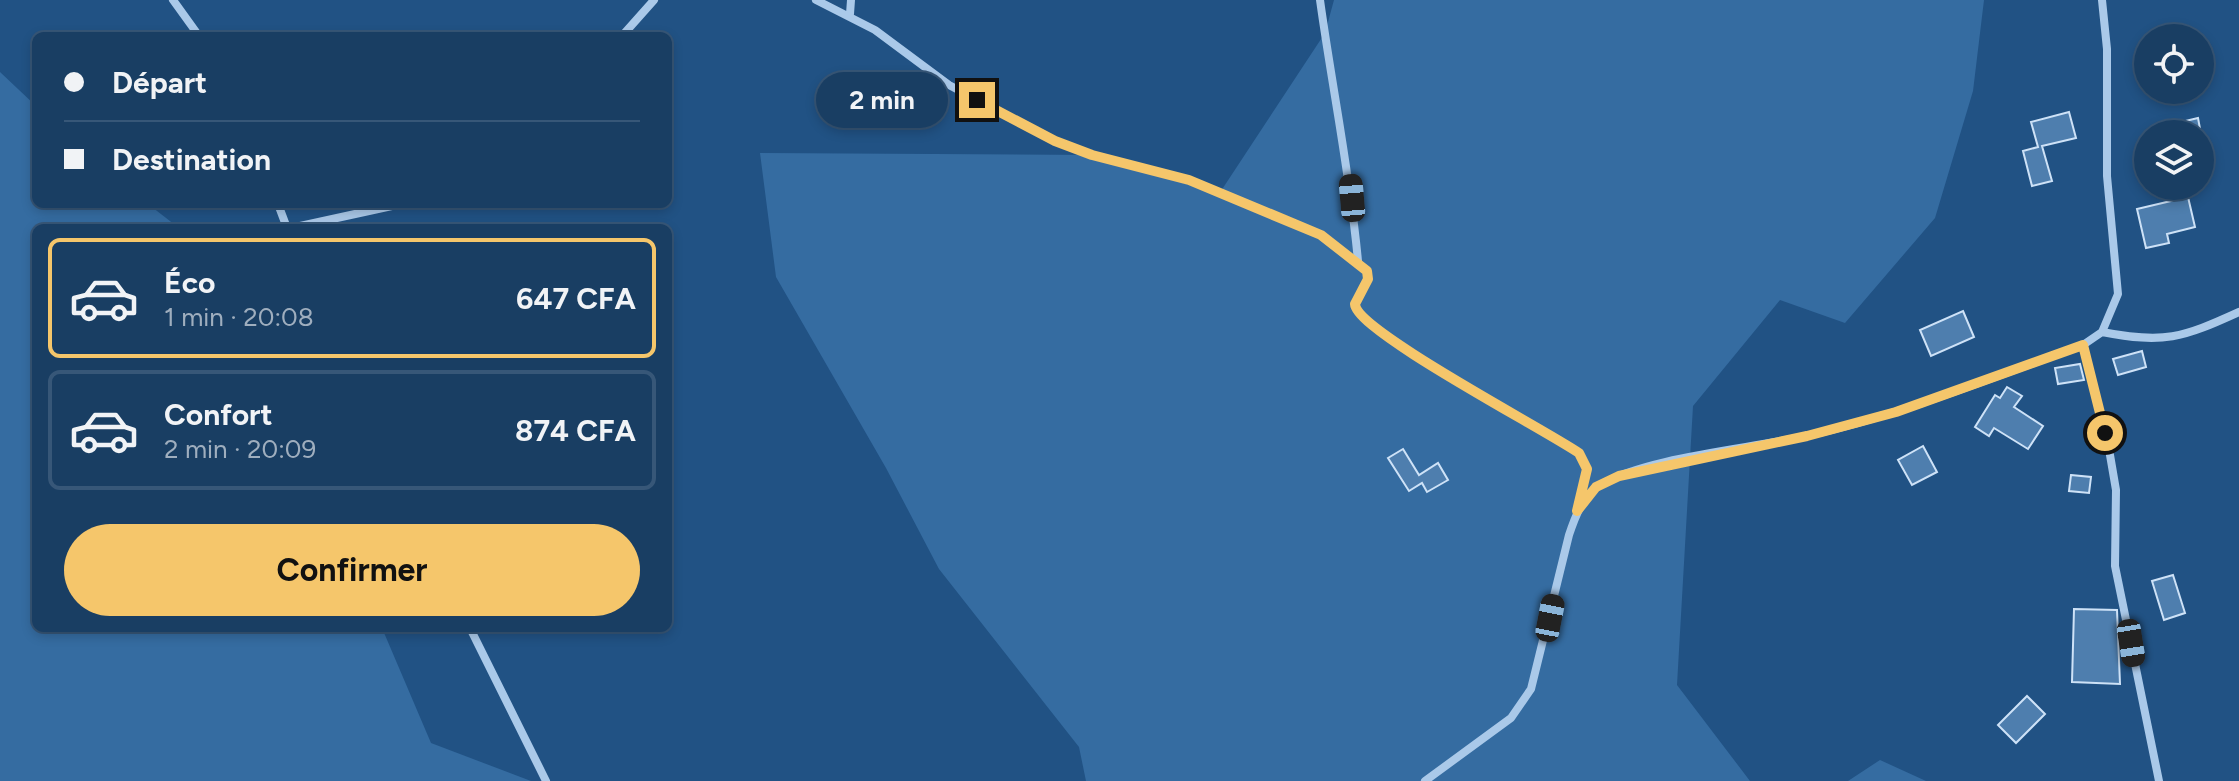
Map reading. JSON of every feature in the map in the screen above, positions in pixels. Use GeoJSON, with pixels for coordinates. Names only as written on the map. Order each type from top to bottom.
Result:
{"type":"FeatureCollection","features":[{"type":"Feature","properties":{"kind":"street"},"geometry":{"type":"LineString","coordinates":[[173,0],[196,32]]}},
{"type":"Feature","properties":{"kind":"street"},"geometry":{"type":"LineString","coordinates":[[626,32],[654,0]]}},
{"type":"Feature","properties":{"kind":"street"},"geometry":{"type":"LineString","coordinates":[[816,0],[850,14],[949,85],[1055,141],[1092,155],[1189,180],[1321,235],[1358,261]]}},
{"type":"Feature","properties":{"kind":"street"},"geometry":{"type":"LineString","coordinates":[[850,14],[851,0]]}},
{"type":"Feature","properties":{"kind":"street"},"geometry":{"type":"LineString","coordinates":[[1320,0],[1330,80],[1349,166],[1358,261],[1368,279],[1355,304],[1360,317],[1422,361],[1579,453],[1587,469],[1531,689],[1511,718],[1425,781]]}},
{"type":"Feature","properties":{"kind":"street"},"geometry":{"type":"LineString","coordinates":[[1577,511],[1596,487],[1619,476],[1807,436],[1896,412],[2083,345],[2102,332],[2118,294],[2107,176],[2107,62],[2102,0]]}},
{"type":"Feature","properties":{"kind":"street"},"geometry":{"type":"LineString","coordinates":[[308,224],[382,208]]}},
{"type":"Feature","properties":{"kind":"street"},"geometry":{"type":"LineString","coordinates":[[2102,332],[2149,341],[2190,335],[2239,312]]}},
{"type":"Feature","properties":{"kind":"street"},"geometry":{"type":"LineString","coordinates":[[2083,345],[2110,455],[2116,490],[2115,566],[2159,781]]}},
{"type":"Feature","properties":{"kind":"street"},"geometry":{"type":"LineString","coordinates":[[472,632],[546,781]]}},
{"type":"Feature","properties":{"kind":"shaded area"},"geometry":{"type":"Polygon","coordinates":[[[1334,0],[1984,0],[1973,91],[1935,218],[1845,323],[1780,300],[1693,406],[1677,685],[1750,781],[1086,781],[1079,747],[939,569],[886,468],[776,277],[760,153],[1092,155],[1219,194],[1325,33],[1334,0]]]}},
{"type":"Feature","properties":{"kind":"shaded area"},"geometry":{"type":"Polygon","coordinates":[[[0,72],[32,102],[32,208],[153,208],[174,224],[32,224],[32,632],[384,632],[431,743],[531,781],[0,781],[0,72]]]}},
{"type":"Feature","properties":{"kind":"shaded area"},"geometry":{"type":"Polygon","coordinates":[[[1880,760],[1926,781],[1848,781],[1880,760]]]}},
{"type":"Feature","properties":{"kind":"building"},"geometry":{"type":"Polygon","coordinates":[[[2069,112],[2076,138],[2042,146],[2052,181],[2032,186],[2023,151],[2038,147],[2031,122],[2069,112]]]}},
{"type":"Feature","properties":{"kind":"building"},"geometry":{"type":"Polygon","coordinates":[[[2189,200],[2195,227],[2167,234],[2169,243],[2146,248],[2137,209],[2189,200]]]}},
{"type":"Feature","properties":{"kind":"building"},"geometry":{"type":"Polygon","coordinates":[[[1963,311],[1974,337],[1931,356],[1920,330],[1963,311]]]}},
{"type":"Feature","properties":{"kind":"building"},"geometry":{"type":"Polygon","coordinates":[[[2142,351],[2146,367],[2118,375],[2113,359],[2142,351]]]}},
{"type":"Feature","properties":{"kind":"building"},"geometry":{"type":"Polygon","coordinates":[[[2080,364],[2084,380],[2058,384],[2055,368],[2080,364]]]}},
{"type":"Feature","properties":{"kind":"building"},"geometry":{"type":"Polygon","coordinates":[[[2007,387],[2022,396],[2014,407],[2043,426],[2028,449],[1994,428],[1989,436],[1975,427],[1995,395],[2000,398],[2007,387]]]}},
{"type":"Feature","properties":{"kind":"building"},"geometry":{"type":"Polygon","coordinates":[[[1923,446],[1937,472],[1912,485],[1898,460],[1923,446]]]}},
{"type":"Feature","properties":{"kind":"building"},"geometry":{"type":"Polygon","coordinates":[[[1403,449],[1419,475],[1438,463],[1448,480],[1427,492],[1422,483],[1409,491],[1388,458],[1403,449]]]}},
{"type":"Feature","properties":{"kind":"building"},"geometry":{"type":"Polygon","coordinates":[[[2071,475],[2091,477],[2089,493],[2069,491],[2071,475]]]}},
{"type":"Feature","properties":{"kind":"building"},"geometry":{"type":"Polygon","coordinates":[[[2173,575],[2185,613],[2164,620],[2152,581],[2173,575]]]}},
{"type":"Feature","properties":{"kind":"building"},"geometry":{"type":"Polygon","coordinates":[[[2074,609],[2117,610],[2120,684],[2072,682],[2074,609]]]}},
{"type":"Feature","properties":{"kind":"building"},"geometry":{"type":"Polygon","coordinates":[[[2027,696],[2045,714],[2016,743],[1998,725],[2027,696]]]}},
{"type":"Feature","properties":{"kind":"route"},"geometry":{"type":"LineString","coordinates":[[977,100],[1055,141],[1092,155],[1189,180],[1321,235],[1367,271],[1368,279],[1355,304],[1355,311],[1360,317],[1422,361],[1579,453],[1587,469],[1577,511],[1596,487],[1619,476],[1653,466],[1807,436],[1896,412],[2083,345],[2105,433]]}}]}
